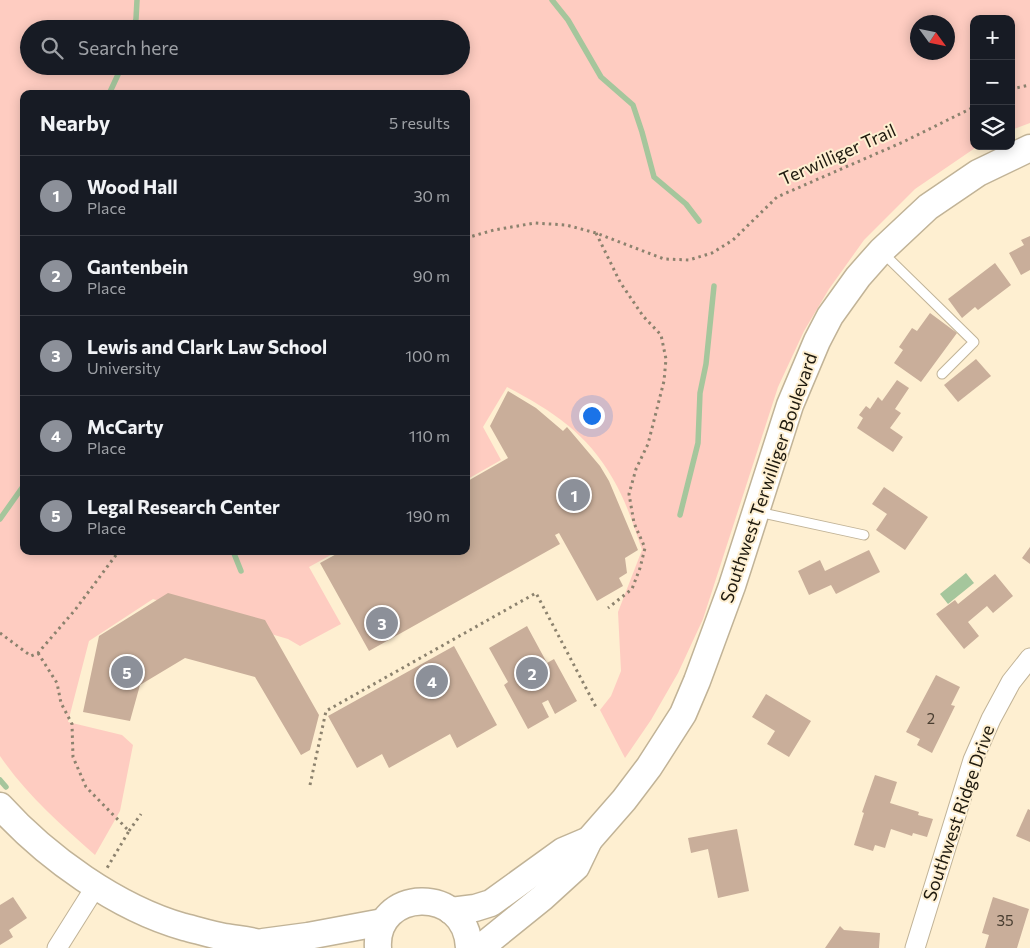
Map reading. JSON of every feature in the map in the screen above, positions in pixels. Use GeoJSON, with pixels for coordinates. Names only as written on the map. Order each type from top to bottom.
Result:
{"type":"FeatureCollection","features":[{"type":"Feature","properties":{"kind":"main road","name":"Southwest Terwilliger Boulevard"},"geometry":{"type":"LineString","coordinates":[[589,840],[649,768],[682,714],[697,681],[732,586],[790,405],[817,341],[830,316],[858,277],[881,251],[928,207],[978,173],[1030,148]]}},
{"type":"Feature","properties":{"kind":"main road"},"geometry":{"type":"LineString","coordinates":[[0,806],[36,842],[96,886],[156,917],[174,923],[222,937],[270,945],[283,938],[308,936],[383,922],[401,907],[412,902],[424,901],[434,902],[451,911],[464,924],[469,948]]}},
{"type":"Feature","properties":{"kind":"main road"},"geometry":{"type":"LineString","coordinates":[[451,911],[475,908],[491,903],[563,851],[589,840]]}},
{"type":"Feature","properties":{"kind":"main road"},"geometry":{"type":"LineString","coordinates":[[480,948],[576,867],[589,840]]}},
{"type":"Feature","properties":{"kind":"main road"},"geometry":{"type":"LineString","coordinates":[[378,948],[383,922]]}},
{"type":"Feature","properties":{"kind":"street","name":"Southwest Ridge Drive"},"geometry":{"type":"LineString","coordinates":[[915,948],[973,760],[991,719],[1011,682],[1030,658]]}},
{"type":"Feature","properties":{"kind":"street"},"geometry":{"type":"LineString","coordinates":[[57,948],[96,886]]}},
{"type":"Feature","properties":{"kind":"lane"},"geometry":{"type":"LineString","coordinates":[[881,251],[974,342],[942,374]]}},
{"type":"Feature","properties":{"kind":"lane"},"geometry":{"type":"LineString","coordinates":[[755,511],[864,535]]}},
{"type":"Feature","properties":{"kind":"path"},"geometry":{"type":"LineString","coordinates":[[1015,88],[1030,85]]}},
{"type":"Feature","properties":{"kind":"path","name":"Terwilliger Trail"},"geometry":{"type":"LineString","coordinates":[[470,237],[494,230],[535,223],[566,225],[596,233],[664,259],[689,260],[712,253],[732,240],[777,197],[903,142],[970,109]]}},
{"type":"Feature","properties":{"kind":"path"},"geometry":{"type":"LineString","coordinates":[[596,233],[620,282],[643,316],[661,334],[666,359],[664,381],[648,444],[636,469],[629,494],[634,523],[645,548],[632,589],[608,608]]}},
{"type":"Feature","properties":{"kind":"path"},"geometry":{"type":"LineString","coordinates":[[0,633],[31,656],[38,653],[116,555]]}},
{"type":"Feature","properties":{"kind":"path"},"geometry":{"type":"LineString","coordinates":[[310,785],[326,711],[536,593],[596,707]]}},
{"type":"Feature","properties":{"kind":"path"},"geometry":{"type":"LineString","coordinates":[[38,653],[57,683],[61,704],[72,724],[73,757],[86,787],[129,831]]}},
{"type":"Feature","properties":{"kind":"path"},"geometry":{"type":"LineString","coordinates":[[112,859],[141,814]]}},
{"type":"Feature","properties":{"kind":"shaded area"},"geometry":{"type":"Polygon","coordinates":[[[0,0],[1030,0],[1030,123],[1015,129],[1015,15],[970,15],[970,150],[972,150],[915,189],[864,240],[829,289],[804,331],[778,387],[703,619],[678,673],[651,720],[625,758],[600,710],[611,696],[621,671],[618,612],[642,550],[618,487],[603,463],[580,436],[553,414],[507,387],[483,427],[501,460],[470,478],[470,90],[20,90],[20,555],[331,555],[309,567],[341,624],[300,646],[288,639],[153,599],[89,641],[68,722],[122,735],[133,745],[120,811],[95,855],[56,820],[21,783],[0,756],[0,0]]]}},
{"type":"Feature","properties":{"kind":"shaded area"},"geometry":{"type":"Polygon","coordinates":[[[966,573],[974,583],[948,604],[940,594],[966,573]]]}},
{"type":"Feature","properties":{"kind":"building"},"geometry":{"type":"Polygon","coordinates":[[[1030,236],[1030,270],[1021,275],[1009,253],[1024,245],[1021,240],[1030,236]]]}},
{"type":"Feature","properties":{"kind":"building"},"geometry":{"type":"Polygon","coordinates":[[[995,263],[1011,285],[978,310],[975,307],[962,318],[948,299],[995,263]]]}},
{"type":"Feature","properties":{"kind":"building"},"geometry":{"type":"Polygon","coordinates":[[[930,313],[957,333],[921,382],[894,363],[903,350],[899,347],[912,328],[917,331],[930,313]]]}},
{"type":"Feature","properties":{"kind":"building"},"geometry":{"type":"Polygon","coordinates":[[[976,359],[991,376],[958,402],[944,385],[976,359]]]}},
{"type":"Feature","properties":{"kind":"building"},"geometry":{"type":"Polygon","coordinates":[[[897,380],[909,388],[895,409],[901,413],[890,428],[903,437],[893,452],[857,428],[863,418],[859,415],[866,406],[870,409],[878,397],[882,401],[897,380]]]}},
{"type":"Feature","properties":{"kind":"building"},"geometry":{"type":"Polygon","coordinates":[[[508,391],[536,408],[563,431],[567,427],[600,466],[609,481],[638,550],[625,558],[627,573],[619,578],[623,586],[597,601],[559,533],[555,535],[560,544],[369,651],[320,563],[335,555],[470,555],[470,480],[508,458],[490,426],[508,391]]]}},
{"type":"Feature","properties":{"kind":"building"},"geometry":{"type":"Polygon","coordinates":[[[884,487],[928,517],[905,550],[876,530],[887,514],[872,504],[884,487]]]}},
{"type":"Feature","properties":{"kind":"building"},"geometry":{"type":"Polygon","coordinates":[[[1030,547],[1030,564],[1022,558],[1030,547]]]}},
{"type":"Feature","properties":{"kind":"building"},"geometry":{"type":"Polygon","coordinates":[[[869,550],[880,572],[836,594],[831,585],[809,595],[798,571],[820,560],[825,571],[869,550]]]}},
{"type":"Feature","properties":{"kind":"building"},"geometry":{"type":"Polygon","coordinates":[[[995,574],[1013,596],[993,613],[987,606],[968,622],[979,636],[964,649],[936,614],[955,600],[958,604],[995,574]]]}},
{"type":"Feature","properties":{"kind":"building"},"geometry":{"type":"Polygon","coordinates":[[[168,593],[265,620],[319,715],[310,750],[301,755],[255,677],[185,658],[140,685],[130,721],[83,712],[99,636],[168,593]]]}},
{"type":"Feature","properties":{"kind":"building"},"geometry":{"type":"Polygon","coordinates":[[[527,626],[547,663],[554,659],[577,701],[555,714],[548,700],[542,703],[549,717],[528,729],[504,685],[508,682],[489,648],[527,626]]]}},
{"type":"Feature","properties":{"kind":"building"},"geometry":{"type":"Polygon","coordinates":[[[454,646],[497,725],[457,748],[450,734],[389,768],[382,754],[357,768],[328,716],[454,646]]]}},
{"type":"Feature","properties":{"kind":"building"},"geometry":{"type":"Polygon","coordinates":[[[936,675],[960,687],[951,705],[955,706],[932,753],[917,745],[920,739],[906,732],[936,675]]]}},
{"type":"Feature","properties":{"kind":"building"},"geometry":{"type":"Polygon","coordinates":[[[766,694],[811,721],[789,757],[767,744],[775,731],[752,717],[766,694]]]}},
{"type":"Feature","properties":{"kind":"building"},"geometry":{"type":"Polygon","coordinates":[[[875,775],[897,782],[890,803],[919,812],[918,815],[933,819],[927,837],[913,833],[912,836],[891,829],[885,848],[875,845],[873,851],[854,845],[864,813],[862,812],[875,775]]]}},
{"type":"Feature","properties":{"kind":"building"},"geometry":{"type":"Polygon","coordinates":[[[1028,809],[1030,810],[1030,842],[1016,836],[1028,809]]]}},
{"type":"Feature","properties":{"kind":"building"},"geometry":{"type":"Polygon","coordinates":[[[737,829],[749,891],[718,898],[708,849],[691,853],[688,838],[737,829]]]}},
{"type":"Feature","properties":{"kind":"building"},"geometry":{"type":"Polygon","coordinates":[[[13,897],[27,918],[9,930],[13,937],[0,945],[0,905],[13,897]]]}},
{"type":"Feature","properties":{"kind":"building"},"geometry":{"type":"Polygon","coordinates":[[[993,897],[1029,909],[1017,948],[985,948],[989,935],[982,933],[993,897]]]}},
{"type":"Feature","properties":{"kind":"building"},"geometry":{"type":"Polygon","coordinates":[[[840,926],[844,930],[880,933],[879,948],[825,948],[840,926]]]}},
{"type":"Feature","properties":{"kind":"waterway"},"geometry":{"type":"LineString","coordinates":[[136,20],[137,0]]}},
{"type":"Feature","properties":{"kind":"waterway"},"geometry":{"type":"LineString","coordinates":[[552,0],[568,20],[601,77],[633,105],[654,177],[686,204],[699,221]]}},
{"type":"Feature","properties":{"kind":"waterway"},"geometry":{"type":"LineString","coordinates":[[111,90],[118,75]]}},
{"type":"Feature","properties":{"kind":"waterway"},"geometry":{"type":"LineString","coordinates":[[680,515],[698,443],[700,393],[706,364],[714,286]]}},
{"type":"Feature","properties":{"kind":"waterway"},"geometry":{"type":"LineString","coordinates":[[0,519],[20,491]]}},
{"type":"Feature","properties":{"kind":"waterway"},"geometry":{"type":"LineString","coordinates":[[235,555],[241,571]]}},
{"type":"Feature","properties":{"kind":"waterway"},"geometry":{"type":"LineString","coordinates":[[0,780],[6,787]]}},
{"type":"Feature","properties":{"kind":"place","name":"Wood Hall"},"geometry":{"type":"Point","coordinates":[574,495]}},
{"type":"Feature","properties":{"kind":"place","name":"Lewis and Clark Law School"},"geometry":{"type":"Point","coordinates":[382,623]}},
{"type":"Feature","properties":{"kind":"place","name":"Legal Research Center"},"geometry":{"type":"Point","coordinates":[127,672]}},
{"type":"Feature","properties":{"kind":"place","name":"Gantenbein"},"geometry":{"type":"Point","coordinates":[532,673]}},
{"type":"Feature","properties":{"kind":"place","name":"McCarty"},"geometry":{"type":"Point","coordinates":[432,681]}}]}
